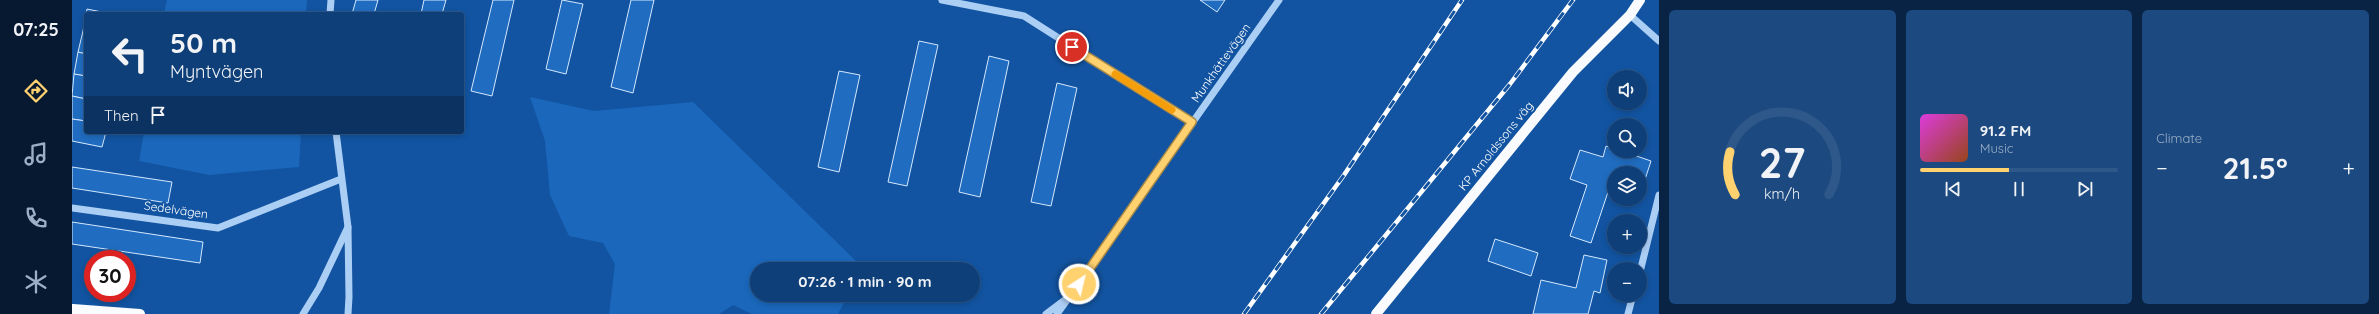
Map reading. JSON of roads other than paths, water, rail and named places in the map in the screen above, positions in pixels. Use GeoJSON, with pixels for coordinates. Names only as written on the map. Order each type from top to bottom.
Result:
{"type":"FeatureCollection","features":[{"type":"Feature","properties":{"kind":"main road","name":"KP Arnoldssons väg"},"geometry":{"type":"LineString","coordinates":[[1376,314],[1572,72],[1630,15],[1640,0]]}},
{"type":"Feature","properties":{"kind":"main road"},"geometry":{"type":"LineString","coordinates":[[73,308],[94,314]]}},
{"type":"Feature","properties":{"kind":"main road"},"geometry":{"type":"LineString","coordinates":[[73,308],[140,314]]}},
{"type":"Feature","properties":{"kind":"street"},"geometry":{"type":"LineString","coordinates":[[330,12],[331,0]]}},
{"type":"Feature","properties":{"kind":"street"},"geometry":{"type":"LineString","coordinates":[[942,0],[1024,16],[1192,122]]}},
{"type":"Feature","properties":{"kind":"street","name":"Munkhättevägen"},"geometry":{"type":"LineString","coordinates":[[1057,314],[1279,0]]}},
{"type":"Feature","properties":{"kind":"street"},"geometry":{"type":"LineString","coordinates":[[1630,15],[1659,41]]}},
{"type":"Feature","properties":{"kind":"street"},"geometry":{"type":"LineString","coordinates":[[336,134],[348,227],[348,314]]}},
{"type":"Feature","properties":{"kind":"street","name":"Sedelvägen"},"geometry":{"type":"LineString","coordinates":[[72,208],[218,228],[341,179]]}},
{"type":"Feature","properties":{"kind":"street"},"geometry":{"type":"LineString","coordinates":[[1642,262],[1659,195]]}},
{"type":"Feature","properties":{"kind":"street"},"geometry":{"type":"LineString","coordinates":[[303,314],[319,288],[348,227]]}},
{"type":"Feature","properties":{"kind":"street","name":"Munkhättevägen"},"geometry":{"type":"LineString","coordinates":[[1046,314],[1070,296]]}},
{"type":"Feature","properties":{"kind":"street"},"geometry":{"type":"LineString","coordinates":[[1628,314],[1631,302]]}},
{"type":"Feature","properties":{"kind":"railway"},"geometry":{"type":"LineString","coordinates":[[1244,314],[1344,175],[1462,0]]}},
{"type":"Feature","properties":{"kind":"railway"},"geometry":{"type":"LineString","coordinates":[[1321,314],[1510,84],[1573,0]]}}]}
